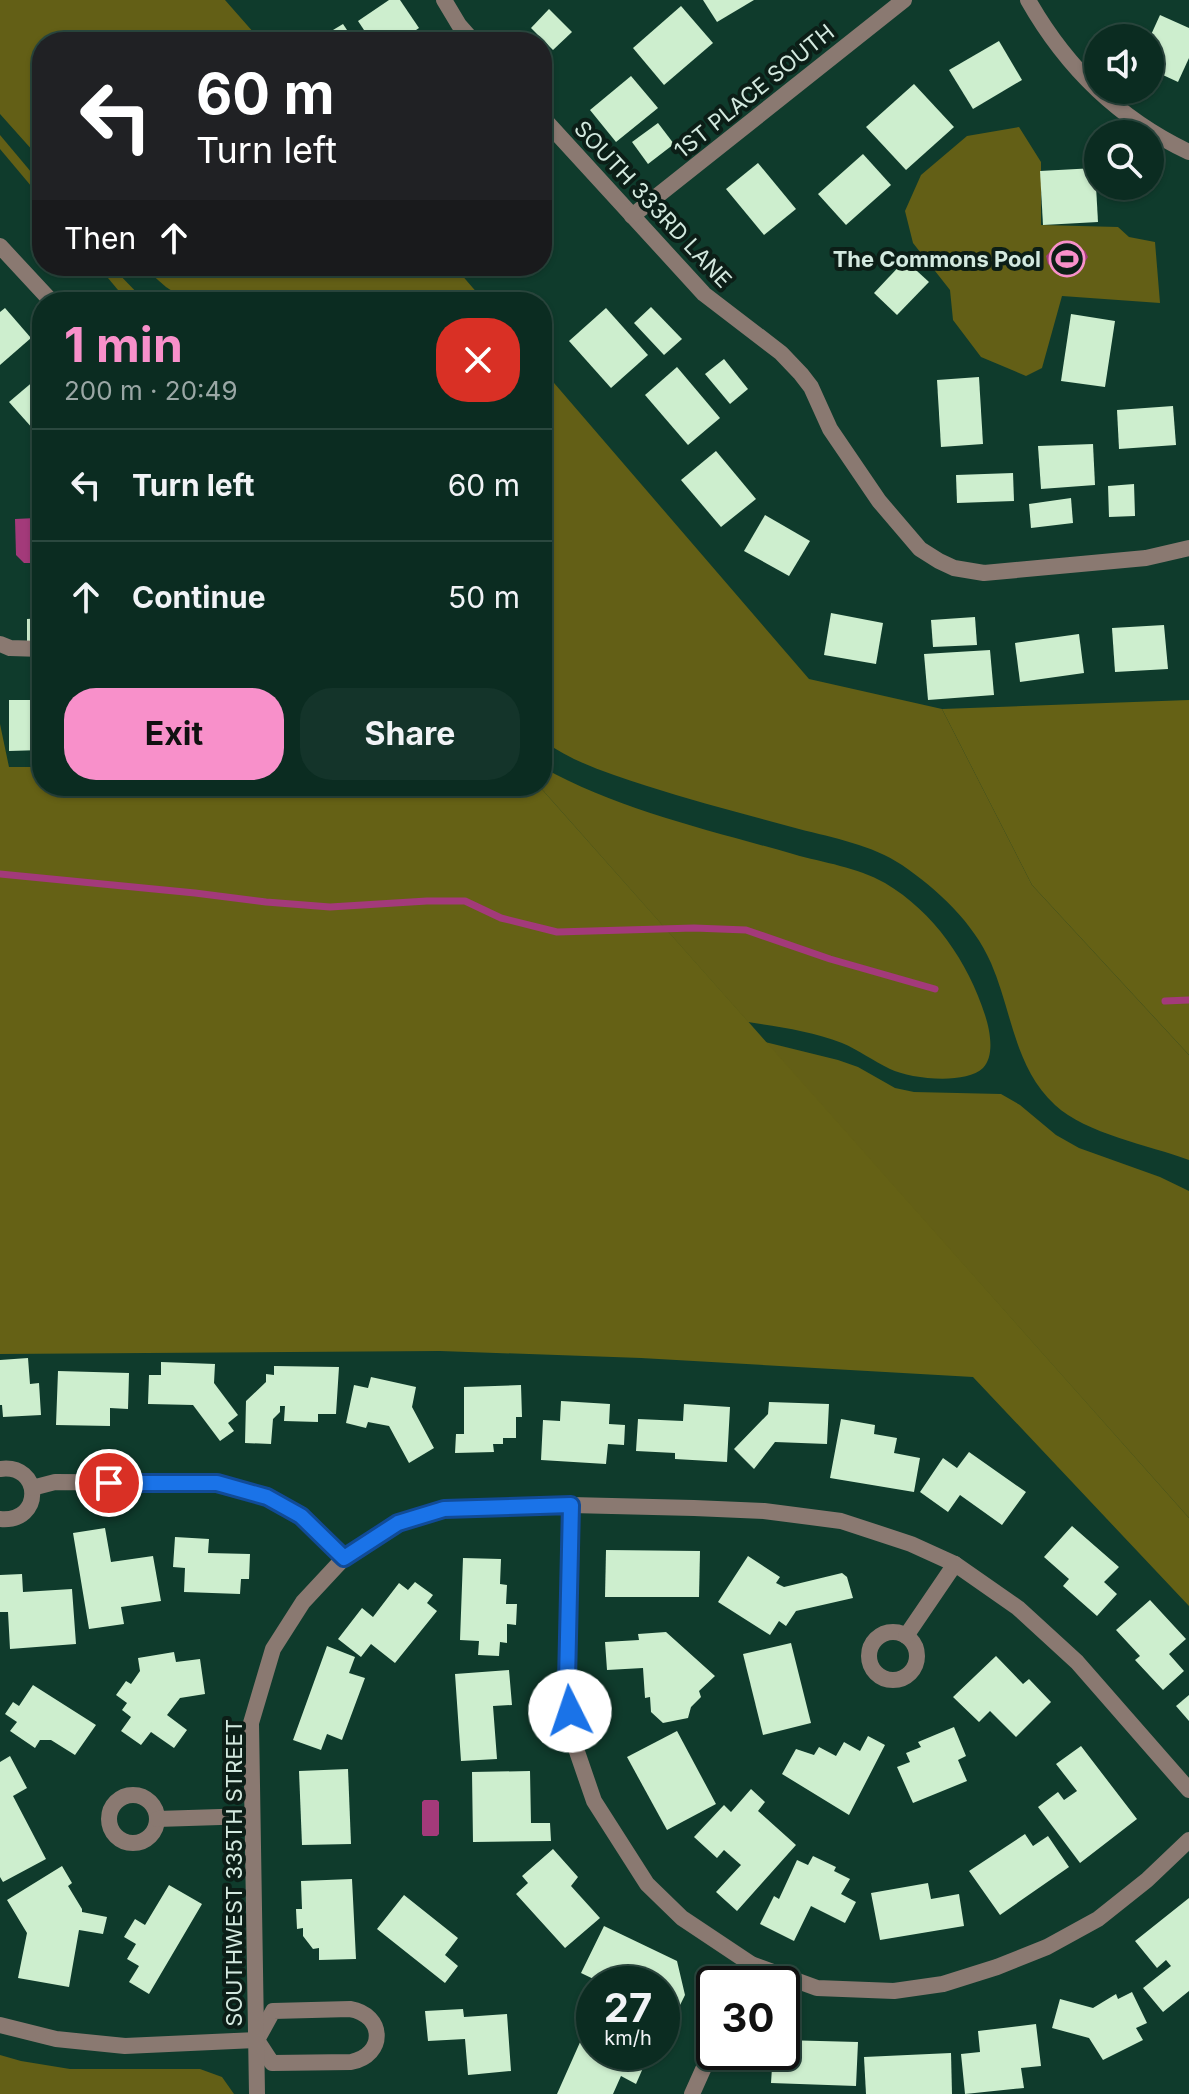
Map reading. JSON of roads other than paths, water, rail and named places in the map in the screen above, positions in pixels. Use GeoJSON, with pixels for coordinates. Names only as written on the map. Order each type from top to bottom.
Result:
{"type":"FeatureCollection","features":[{"type":"Feature","properties":{"kind":"street"},"geometry":{"type":"LineString","coordinates":[[444,0],[465,32]]}},
{"type":"Feature","properties":{"kind":"street","name":"1ST PLACE SOUTH"},"geometry":{"type":"LineString","coordinates":[[632,216],[904,0]]}},
{"type":"Feature","properties":{"kind":"street"},"geometry":{"type":"LineString","coordinates":[[1028,0],[1066,57],[1098,91],[1159,138],[1189,152]]}},
{"type":"Feature","properties":{"kind":"street","name":"SOUTH 333RD LANE"},"geometry":{"type":"LineString","coordinates":[[552,128],[704,294],[781,353],[801,374],[811,387],[837,441],[879,501],[920,549],[954,568],[984,573],[1146,558],[1189,548]]}},
{"type":"Feature","properties":{"kind":"street"},"geometry":{"type":"LineString","coordinates":[[0,246],[43,292]]}},
{"type":"Feature","properties":{"kind":"street"},"geometry":{"type":"LineString","coordinates":[[0,644],[10,648],[32,649]]}},
{"type":"Feature","properties":{"kind":"street"},"geometry":{"type":"LineString","coordinates":[[0,1469],[14,1469],[22,1473],[32,1488],[30,1506],[25,1513],[17,1518],[0,1519]]}},
{"type":"Feature","properties":{"kind":"street"},"geometry":{"type":"LineString","coordinates":[[32,1488],[55,1482],[217,1483],[267,1497],[301,1516],[344,1558]]}},
{"type":"Feature","properties":{"kind":"street"},"geometry":{"type":"LineString","coordinates":[[571,1505],[567,1681],[573,1740],[594,1801],[647,1884],[682,1918],[751,1964],[817,1988],[894,1991],[943,1984],[1047,1947],[1098,1919],[1147,1880],[1189,1840]]}},
{"type":"Feature","properties":{"kind":"street","name":"SOUTHWEST 335TH STREET"},"geometry":{"type":"LineString","coordinates":[[257,2094],[251,1723],[273,1649],[303,1602],[344,1558],[398,1523],[444,1509],[571,1505],[764,1511],[841,1521],[911,1544],[955,1564],[1018,1608],[1077,1662],[1189,1790]]}},
{"type":"Feature","properties":{"kind":"street"},"geometry":{"type":"LineString","coordinates":[[906,1636],[955,1564]]}},
{"type":"Feature","properties":{"kind":"street"},"geometry":{"type":"LineString","coordinates":[[157,1819],[252,1816]]}},
{"type":"Feature","properties":{"kind":"street","name":"SOUTHWEST 335TH STREET"},"geometry":{"type":"LineString","coordinates":[[359,2010],[373,2021],[377,2030],[377,2039],[368,2055],[351,2062],[272,2063],[257,2040],[273,2011],[359,2010]]}},
{"type":"Feature","properties":{"kind":"street"},"geometry":{"type":"LineString","coordinates":[[0,2025],[56,2039],[125,2046],[257,2040]]}},
{"type":"Feature","properties":{"kind":"street"},"geometry":{"type":"LineString","coordinates":[[692,2094],[703,2070]]}},
{"type":"Feature","properties":{"kind":"waterway"},"geometry":{"type":"LineString","coordinates":[[0,874],[330,907],[465,901],[501,918],[557,932],[694,928],[746,930],[830,959],[935,989]]}},
{"type":"Feature","properties":{"kind":"waterway"},"geometry":{"type":"LineString","coordinates":[[1165,1001],[1189,1000]]}},
{"type":"Feature","properties":{"kind":"place","name":"The Commons Pool"},"geometry":{"type":"Point","coordinates":[1067,259]}}]}
